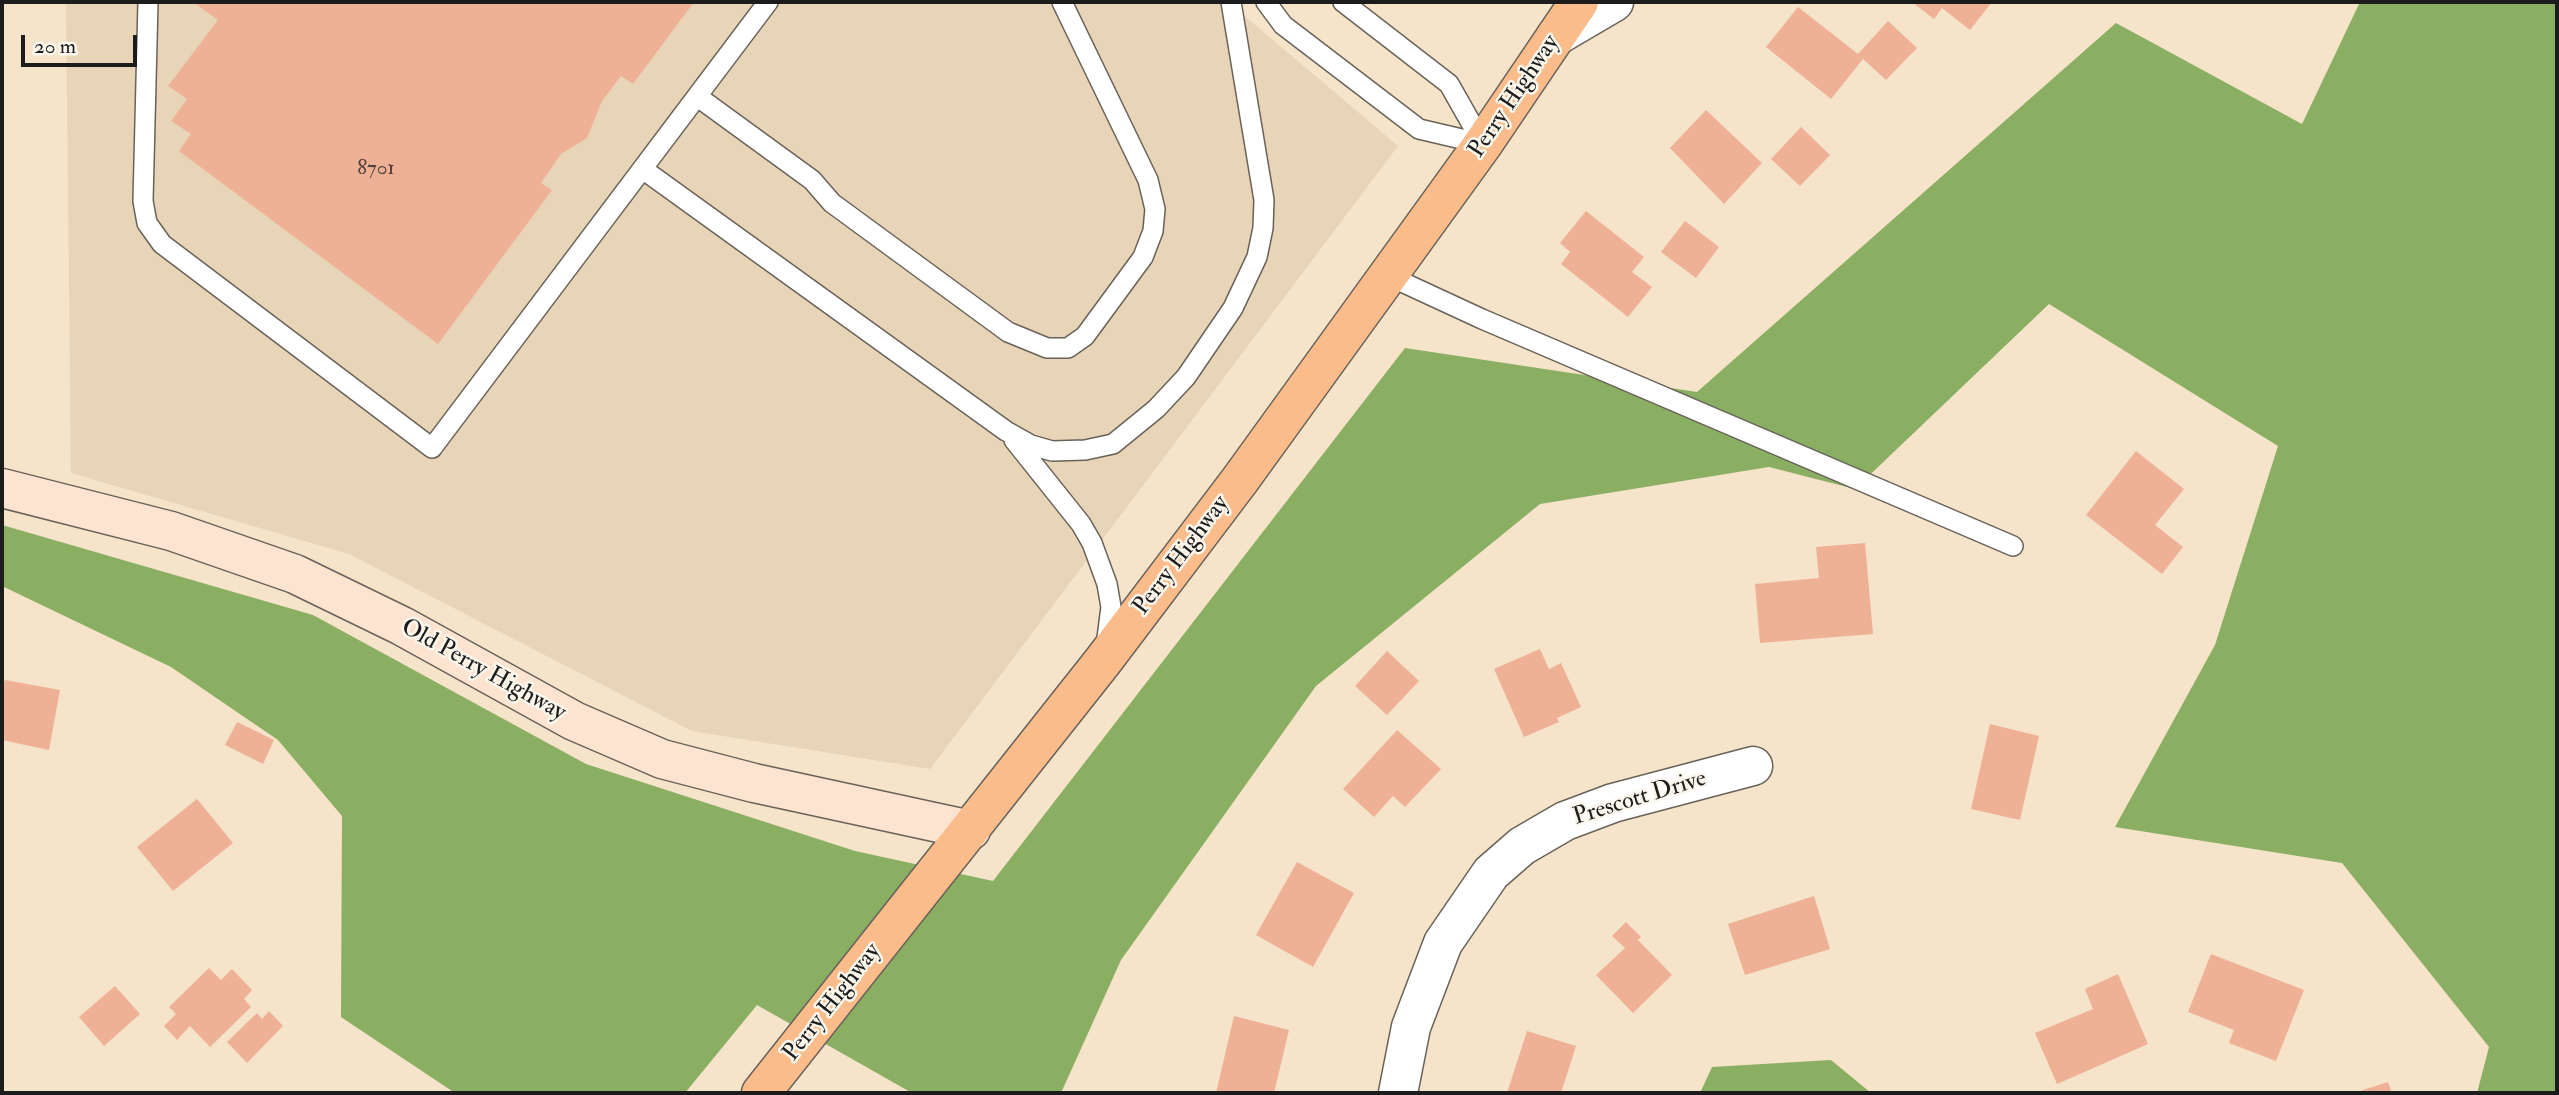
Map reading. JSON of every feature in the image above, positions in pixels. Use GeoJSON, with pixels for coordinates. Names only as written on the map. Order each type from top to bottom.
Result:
{"type":"FeatureCollection","features":[{"type":"Feature","properties":{"kind":"main road","name":"Perry Highway"},"geometry":{"type":"LineString","coordinates":[[761,1093],[1103,661],[1389,276],[1579,2]]}},
{"type":"Feature","properties":{"kind":"street"},"geometry":{"type":"LineString","coordinates":[[1556,36],[1614,2]]}},
{"type":"Feature","properties":{"kind":"street","name":"Old Perry Highway"},"geometry":{"type":"LineString","coordinates":[[2,488],[171,531],[295,574],[365,606],[574,721],[662,759],[754,783],[971,830]]}},
{"type":"Feature","properties":{"kind":"street","name":"Prescott Drive"},"geometry":{"type":"LineString","coordinates":[[1398,1093],[1411,1027],[1443,943],[1491,873],[1522,846],[1565,821],[1613,803],[1753,766]]}},
{"type":"Feature","properties":{"kind":"lane"},"geometry":{"type":"LineString","coordinates":[[148,2],[144,201],[147,223],[162,244],[432,448],[768,2]]}},
{"type":"Feature","properties":{"kind":"lane"},"geometry":{"type":"LineString","coordinates":[[698,97],[812,180],[832,203],[1008,332],[1047,348],[1068,348],[1085,336],[1143,257],[1153,231],[1155,209],[1148,180],[1062,2]]}},
{"type":"Feature","properties":{"kind":"lane"},"geometry":{"type":"LineString","coordinates":[[644,170],[1006,431],[1031,445],[1052,451],[1085,450],[1113,444],[1156,409],[1186,377],[1247,284],[1263,228],[1264,200],[1231,2]]}},
{"type":"Feature","properties":{"kind":"lane"},"geometry":{"type":"LineString","coordinates":[[1266,2],[1283,25],[1419,129],[1483,144]]}},
{"type":"Feature","properties":{"kind":"lane"},"geometry":{"type":"LineString","coordinates":[[1343,2],[1449,84],[1483,144]]}},
{"type":"Feature","properties":{"kind":"lane"},"geometry":{"type":"LineString","coordinates":[[1389,276],[1482,319],[2013,546]]}},
{"type":"Feature","properties":{"kind":"lane"},"geometry":{"type":"LineString","coordinates":[[1006,431],[1081,524],[1101,564],[1111,607],[1103,661]]}},
{"type":"Feature","properties":{"kind":"shaded area"},"geometry":{"type":"Polygon","coordinates":[[[66,2],[1228,2],[1398,146],[930,769],[692,731],[349,554],[71,473],[66,2]]]}},
{"type":"Feature","properties":{"kind":"green space"},"geometry":{"type":"Polygon","coordinates":[[[2360,2],[2557,2],[2557,1093],[2477,1093],[2489,1047],[2342,863],[2115,827],[2215,645],[2278,446],[2049,304],[1855,489],[1769,467],[1540,504],[1316,686],[1121,960],[1061,1093],[912,1093],[757,1005],[685,1093],[455,1093],[341,1017],[342,816],[278,740],[171,667],[2,586],[2,525],[313,615],[586,764],[855,851],[993,881],[1405,348],[1697,392],[2116,23],[2302,124],[2360,2]]]}},
{"type":"Feature","properties":{"kind":"green space"},"geometry":{"type":"Polygon","coordinates":[[[1831,1060],[1871,1093],[1700,1093],[1712,1067],[1831,1060]]]}},
{"type":"Feature","properties":{"kind":"building"},"geometry":{"type":"Polygon","coordinates":[[[193,2],[694,2],[633,84],[621,76],[602,101],[587,138],[561,154],[541,183],[552,190],[438,344],[179,151],[191,134],[171,121],[187,99],[168,86],[218,20],[193,2]]]}},
{"type":"Feature","properties":{"kind":"building"},"geometry":{"type":"Polygon","coordinates":[[[1912,2],[1992,2],[1970,30],[1942,8],[1934,19],[1912,2]]]}},
{"type":"Feature","properties":{"kind":"building"},"geometry":{"type":"Polygon","coordinates":[[[1798,7],[1858,54],[1888,21],[1917,48],[1886,80],[1863,59],[1831,99],[1766,47],[1798,7]]]}},
{"type":"Feature","properties":{"kind":"building"},"geometry":{"type":"Polygon","coordinates":[[[1706,110],[1762,163],[1724,204],[1670,148],[1706,110]]]}},
{"type":"Feature","properties":{"kind":"building"},"geometry":{"type":"Polygon","coordinates":[[[1801,127],[1830,155],[1800,186],[1771,159],[1801,127]]]}},
{"type":"Feature","properties":{"kind":"building"},"geometry":{"type":"Polygon","coordinates":[[[1586,211],[1644,257],[1632,272],[1652,287],[1628,317],[1561,264],[1570,252],[1560,243],[1586,211]]]}},
{"type":"Feature","properties":{"kind":"building"},"geometry":{"type":"Polygon","coordinates":[[[1685,221],[1719,247],[1696,278],[1661,252],[1685,221]]]}},
{"type":"Feature","properties":{"kind":"building"},"geometry":{"type":"Polygon","coordinates":[[[2136,451],[2184,489],[2155,525],[2183,547],[2162,574],[2086,515],[2136,451]]]}},
{"type":"Feature","properties":{"kind":"building"},"geometry":{"type":"Polygon","coordinates":[[[1865,543],[1873,634],[1760,643],[1755,584],[1819,578],[1816,547],[1865,543]]]}},
{"type":"Feature","properties":{"kind":"building"},"geometry":{"type":"Polygon","coordinates":[[[1540,649],[1549,669],[1561,663],[1581,707],[1557,718],[1559,722],[1524,737],[1494,669],[1540,649]]]}},
{"type":"Feature","properties":{"kind":"building"},"geometry":{"type":"Polygon","coordinates":[[[1387,651],[1419,681],[1387,715],[1355,686],[1387,651]]]}},
{"type":"Feature","properties":{"kind":"building"},"geometry":{"type":"Polygon","coordinates":[[[5,680],[60,690],[49,750],[2,740],[2,688],[5,680]]]}},
{"type":"Feature","properties":{"kind":"building"},"geometry":{"type":"Polygon","coordinates":[[[237,722],[274,740],[263,764],[225,745],[237,722]]]}},
{"type":"Feature","properties":{"kind":"building"},"geometry":{"type":"Polygon","coordinates":[[[1990,724],[2039,736],[2020,820],[1971,809],[1990,724]]]}},
{"type":"Feature","properties":{"kind":"building"},"geometry":{"type":"Polygon","coordinates":[[[1397,730],[1441,769],[1405,807],[1393,796],[1374,817],[1343,789],[1397,730]]]}},
{"type":"Feature","properties":{"kind":"building"},"geometry":{"type":"Polygon","coordinates":[[[197,799],[233,843],[173,891],[137,847],[197,799]]]}},
{"type":"Feature","properties":{"kind":"building"},"geometry":{"type":"Polygon","coordinates":[[[1297,862],[1354,893],[1313,967],[1256,935],[1297,862]]]}},
{"type":"Feature","properties":{"kind":"building"},"geometry":{"type":"Polygon","coordinates":[[[1814,896],[1830,949],[1745,975],[1728,924],[1814,896]]]}},
{"type":"Feature","properties":{"kind":"building"},"geometry":{"type":"Polygon","coordinates":[[[1626,922],[1641,937],[1638,940],[1672,975],[1633,1013],[1596,975],[1625,948],[1612,936],[1626,922]]]}},
{"type":"Feature","properties":{"kind":"building"},"geometry":{"type":"Polygon","coordinates":[[[2211,954],[2304,990],[2276,1061],[2229,1043],[2234,1030],[2188,1012],[2211,954]]]}},
{"type":"Feature","properties":{"kind":"building"},"geometry":{"type":"Polygon","coordinates":[[[209,968],[221,980],[232,969],[252,990],[244,999],[251,1007],[210,1047],[190,1026],[177,1040],[164,1026],[176,1014],[169,1007],[209,968]]]}},
{"type":"Feature","properties":{"kind":"building"},"geometry":{"type":"Polygon","coordinates":[[[2118,974],[2148,1044],[2057,1084],[2035,1033],[2093,1009],[2085,989],[2118,974]]]}},
{"type":"Feature","properties":{"kind":"building"},"geometry":{"type":"Polygon","coordinates":[[[115,986],[140,1014],[104,1046],[79,1017],[115,986]]]}},
{"type":"Feature","properties":{"kind":"building"},"geometry":{"type":"Polygon","coordinates":[[[269,1011],[283,1026],[247,1063],[227,1042],[257,1013],[262,1019],[269,1011]]]}},
{"type":"Feature","properties":{"kind":"building"},"geometry":{"type":"Polygon","coordinates":[[[1234,1016],[1289,1030],[1274,1093],[1216,1093],[1234,1016]]]}},
{"type":"Feature","properties":{"kind":"building"},"geometry":{"type":"Polygon","coordinates":[[[1527,1031],[1576,1046],[1561,1093],[1507,1093],[1527,1031]]]}},
{"type":"Feature","properties":{"kind":"building"},"geometry":{"type":"Polygon","coordinates":[[[2388,1082],[2392,1093],[2354,1093],[2388,1082]]]}}]}
